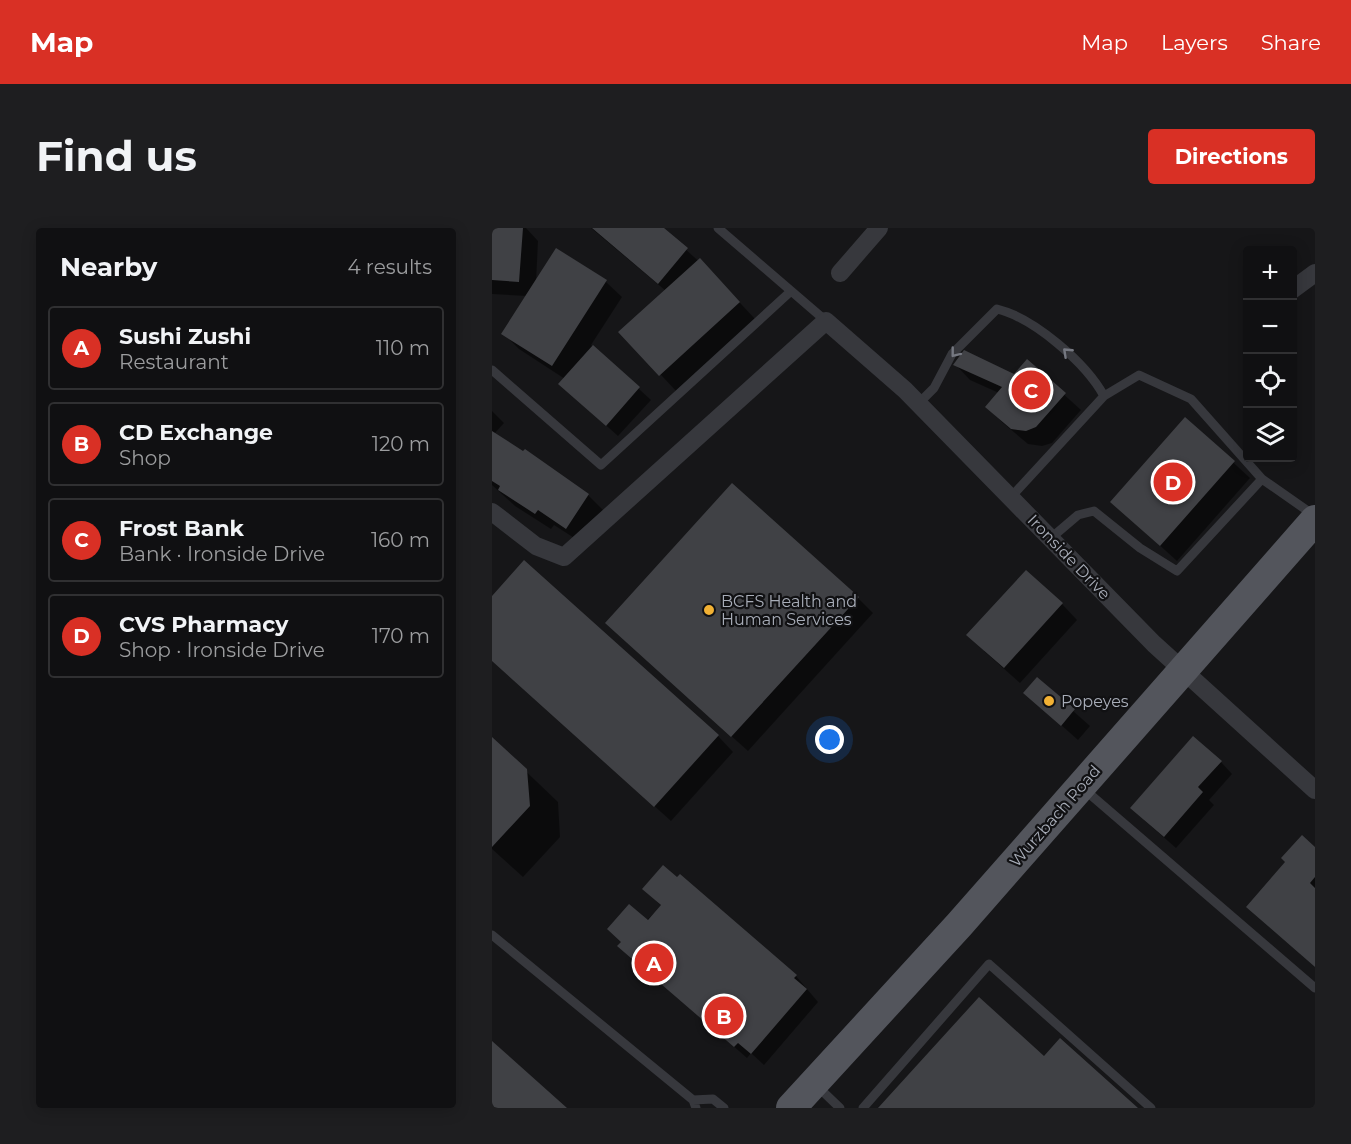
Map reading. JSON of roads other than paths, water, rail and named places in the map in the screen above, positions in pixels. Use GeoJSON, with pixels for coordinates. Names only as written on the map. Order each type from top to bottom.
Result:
{"type":"FeatureCollection","features":[{"type":"Feature","properties":{"kind":"main road","name":"Wurzbach Road"},"geometry":{"type":"LineString","coordinates":[[791,1108],[1081,786],[1315,518]]}},
{"type":"Feature","properties":{"kind":"street"},"geometry":{"type":"LineString","coordinates":[[840,273],[879,228]]}},
{"type":"Feature","properties":{"kind":"street"},"geometry":{"type":"LineString","coordinates":[[1297,287],[1315,273]]}},
{"type":"Feature","properties":{"kind":"street"},"geometry":{"type":"LineString","coordinates":[[492,512],[536,546],[564,557],[826,321]]}},
{"type":"Feature","properties":{"kind":"street","name":"Ironside Drive"},"geometry":{"type":"LineString","coordinates":[[826,321],[919,404],[1182,671],[1315,789]]}},
{"type":"Feature","properties":{"kind":"lane"},"geometry":{"type":"LineString","coordinates":[[718,228],[826,321]]}},
{"type":"Feature","properties":{"kind":"lane"},"geometry":{"type":"LineString","coordinates":[[492,370],[601,465],[790,292]]}},
{"type":"Feature","properties":{"kind":"lane"},"geometry":{"type":"LineString","coordinates":[[919,404],[934,388],[952,354],[997,309],[1052,338],[1094,376],[1104,396]]}},
{"type":"Feature","properties":{"kind":"lane"},"geometry":{"type":"LineString","coordinates":[[1011,497],[1104,396],[1139,375],[1191,399],[1262,479],[1315,518]]}},
{"type":"Feature","properties":{"kind":"lane"},"geometry":{"type":"LineString","coordinates":[[1051,538],[1078,515],[1094,511],[1140,548],[1177,571],[1262,479]]}},
{"type":"Feature","properties":{"kind":"lane"},"geometry":{"type":"LineString","coordinates":[[1081,786],[1315,988]]}},
{"type":"Feature","properties":{"kind":"lane"},"geometry":{"type":"LineString","coordinates":[[492,935],[694,1104],[713,1099],[723,1108]]}},
{"type":"Feature","properties":{"kind":"lane"},"geometry":{"type":"LineString","coordinates":[[863,1108],[989,964],[1151,1108]]}},
{"type":"Feature","properties":{"kind":"lane"},"geometry":{"type":"LineString","coordinates":[[814,1083],[840,1108]]}},
{"type":"Feature","properties":{"kind":"place","name":"Frost Bank"},"geometry":{"type":"Point","coordinates":[1031,390]}},
{"type":"Feature","properties":{"kind":"place","name":"CVS Pharmacy"},"geometry":{"type":"Point","coordinates":[1173,482]}},
{"type":"Feature","properties":{"kind":"place","name":"BCFS Health and Human Services"},"geometry":{"type":"Point","coordinates":[709,610]}},
{"type":"Feature","properties":{"kind":"place","name":"Popeyes"},"geometry":{"type":"Point","coordinates":[1049,701]}},
{"type":"Feature","properties":{"kind":"place","name":"Sushi Zushi"},"geometry":{"type":"Point","coordinates":[654,963]}},
{"type":"Feature","properties":{"kind":"place","name":"CD Exchange"},"geometry":{"type":"Point","coordinates":[724,1016]}}]}
